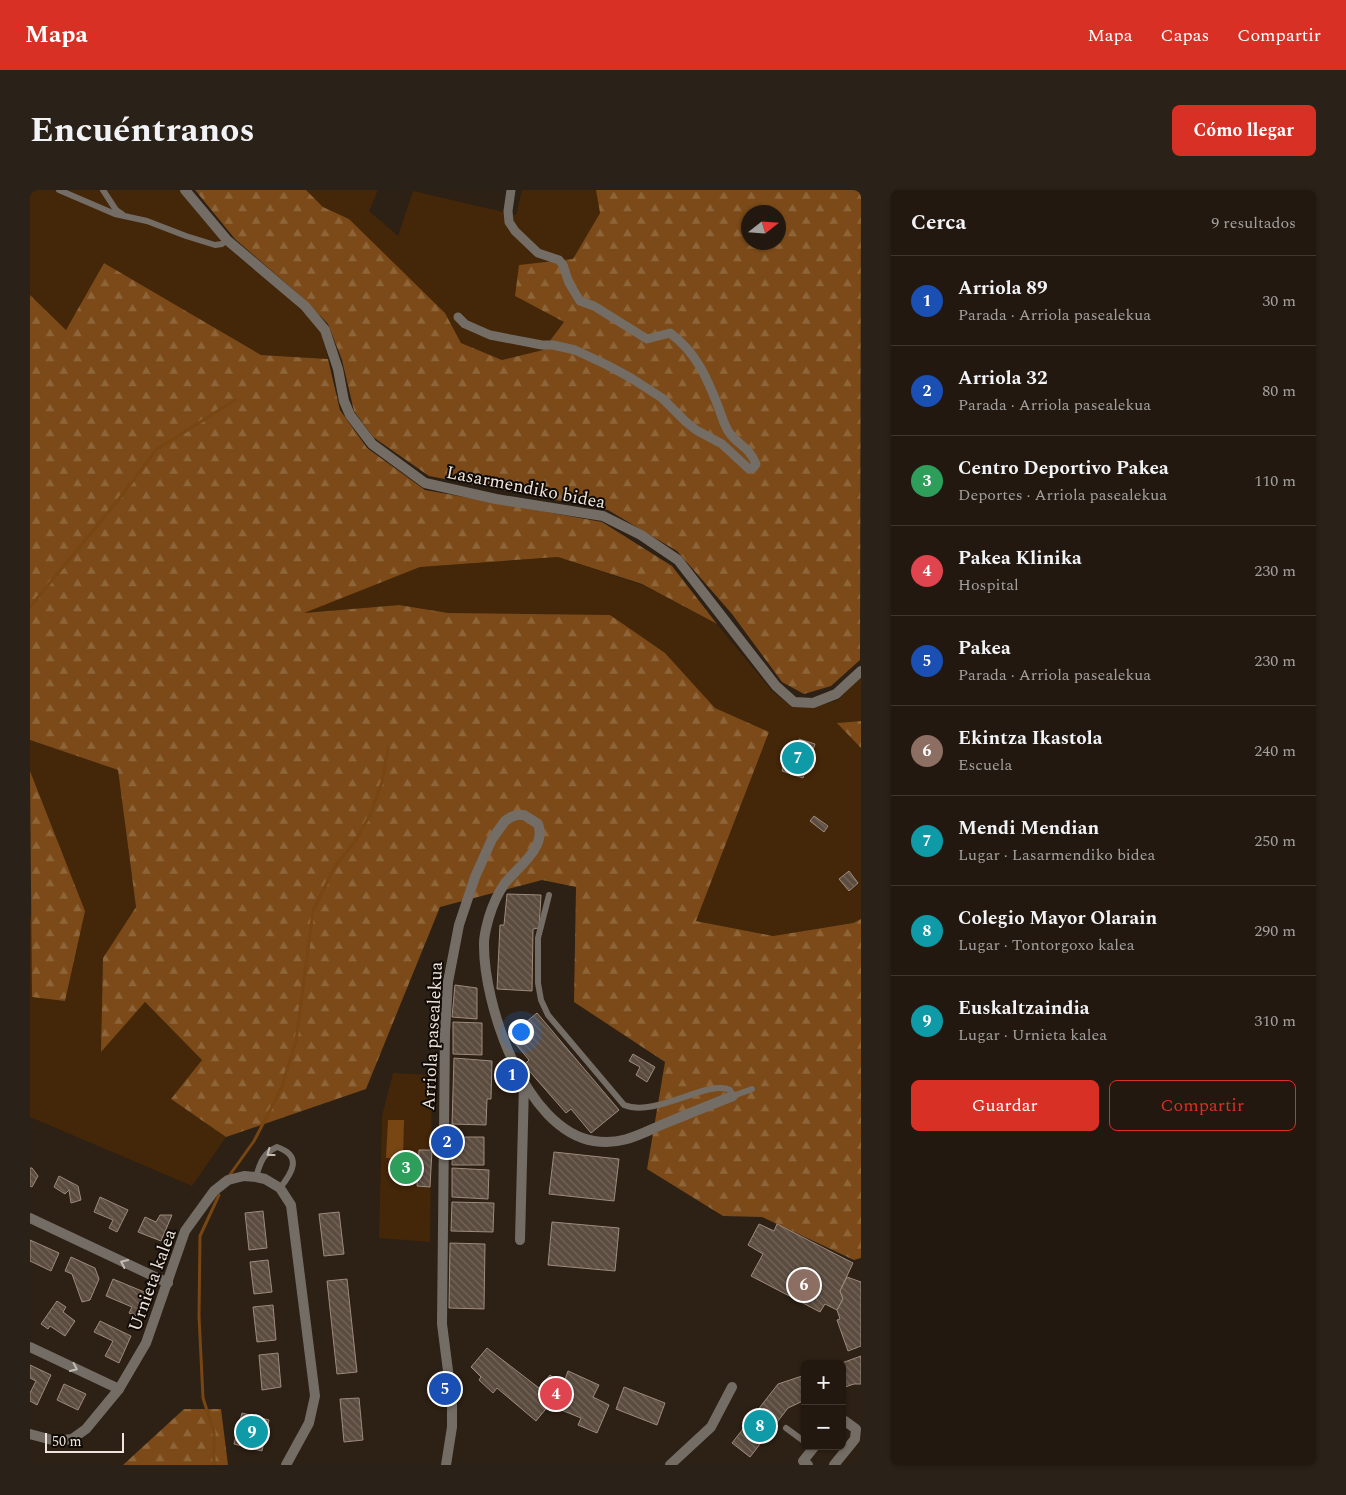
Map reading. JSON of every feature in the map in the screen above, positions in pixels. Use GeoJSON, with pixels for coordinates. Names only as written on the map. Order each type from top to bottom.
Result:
{"type":"FeatureCollection","features":[{"type":"Feature","properties":{"kind":"street","name":"Lasarmendiko bidea"},"geometry":{"type":"LineString","coordinates":[[185,190],[227,240],[305,306],[325,330],[338,369],[344,401],[350,415],[372,444],[425,483],[496,500],[604,516],[641,535],[678,560],[776,686],[794,702],[814,703],[836,694],[861,671]]}},
{"type":"Feature","properties":{"kind":"street"},"geometry":{"type":"LineString","coordinates":[[458,317],[465,324],[490,335],[542,345],[553,345],[575,350],[596,359],[662,398],[696,430],[722,444],[749,469],[753,468],[756,464],[747,448],[731,435],[725,425],[705,373],[688,349],[670,333],[647,339],[594,306],[580,300],[569,284],[564,265],[559,260],[538,253],[514,232],[509,222],[508,210],[511,190]]}},
{"type":"Feature","properties":{"kind":"street","name":"Arriola pasealekua"},"geometry":{"type":"LineString","coordinates":[[446,1465],[452,1428],[452,1402],[442,1324],[445,1033],[448,982],[459,925],[474,877],[492,839],[505,821],[517,815],[528,817],[538,824],[540,830],[539,841],[499,893],[492,909],[484,941],[489,984],[497,1019],[524,1085],[546,1113],[559,1126],[576,1136],[595,1142],[619,1141],[639,1136],[660,1125],[733,1096]]}},
{"type":"Feature","properties":{"kind":"street","name":"Arriola pasealekua"},"geometry":{"type":"LineString","coordinates":[[520,1240],[524,1085]]}},
{"type":"Feature","properties":{"kind":"street","name":"Urnieta kalea"},"geometry":{"type":"LineString","coordinates":[[30,1434],[56,1441],[72,1440],[86,1429],[119,1389],[146,1343],[185,1231],[214,1191],[228,1180],[244,1176],[265,1179],[280,1188]]}},
{"type":"Feature","properties":{"kind":"street"},"geometry":{"type":"LineString","coordinates":[[280,1188],[287,1197],[293,1215],[314,1396],[309,1423],[286,1465]]}},
{"type":"Feature","properties":{"kind":"street"},"geometry":{"type":"LineString","coordinates":[[30,1218],[168,1283]]}},
{"type":"Feature","properties":{"kind":"street"},"geometry":{"type":"LineString","coordinates":[[30,1347],[119,1389]]}},
{"type":"Feature","properties":{"kind":"street"},"geometry":{"type":"LineString","coordinates":[[670,1465],[710,1427],[732,1387]]}},
{"type":"Feature","properties":{"kind":"street"},"geometry":{"type":"LineString","coordinates":[[834,1465],[855,1439],[858,1425],[846,1421]]}},
{"type":"Feature","properties":{"kind":"street"},"geometry":{"type":"LineString","coordinates":[[808,1465],[803,1461],[809,1450]]}},
{"type":"Feature","properties":{"kind":"lane"},"geometry":{"type":"LineString","coordinates":[[59,190],[115,214],[148,221],[215,245],[222,244],[227,240]]}},
{"type":"Feature","properties":{"kind":"lane"},"geometry":{"type":"LineString","coordinates":[[102,190],[116,210],[123,215]]}},
{"type":"Feature","properties":{"kind":"lane"},"geometry":{"type":"LineString","coordinates":[[549,895],[538,938],[540,1000],[548,1015],[624,1105],[630,1108],[664,1105],[706,1090],[724,1087],[730,1090],[733,1096],[752,1089]]}},
{"type":"Feature","properties":{"kind":"lane"},"geometry":{"type":"LineString","coordinates":[[256,1177],[262,1159],[269,1151],[277,1147],[286,1150],[291,1155],[293,1162],[292,1171],[280,1188]]}},
{"type":"Feature","properties":{"kind":"lane"},"geometry":{"type":"LineString","coordinates":[[786,1428],[801,1439]]}},
{"type":"Feature","properties":{"kind":"shaded area"},"geometry":{"type":"Polygon","coordinates":[[[30,190],[180,190],[210,228],[230,249],[294,300],[305,312],[322,336],[328,359],[261,355],[104,263],[66,330],[30,295],[30,190]]]}},
{"type":"Feature","properties":{"kind":"shaded area"},"geometry":{"type":"Polygon","coordinates":[[[306,190],[378,190],[369,211],[398,236],[413,191],[516,215],[522,190],[596,190],[600,213],[573,259],[515,296],[564,322],[543,350],[502,360],[461,343],[445,313],[349,219],[323,207],[306,190]]]}},
{"type":"Feature","properties":{"kind":"shaded area"},"geometry":{"type":"Polygon","coordinates":[[[558,557],[645,586],[717,624],[772,691],[792,707],[816,707],[838,700],[861,676],[861,721],[838,723],[861,748],[861,919],[853,923],[773,936],[696,921],[769,732],[715,708],[665,653],[399,605],[302,613],[420,567],[558,557]]]}},
{"type":"Feature","properties":{"kind":"shaded area"},"geometry":{"type":"Polygon","coordinates":[[[30,740],[118,770],[136,907],[103,958],[102,1051],[144,1002],[203,1060],[171,1099],[226,1137],[192,1186],[30,1117],[30,917],[85,911],[30,771],[30,740]]]}},
{"type":"Feature","properties":{"kind":"shaded area"},"geometry":{"type":"Polygon","coordinates":[[[393,1073],[432,1075],[430,1242],[379,1238],[382,1116],[393,1073]]]}},
{"type":"Feature","properties":{"kind":"shaded area"},"geometry":{"type":"Polygon","coordinates":[[[388,1120],[404,1120],[403,1159],[386,1158],[388,1120]]]}},
{"type":"Feature","properties":{"kind":"green space"},"geometry":{"type":"Polygon","coordinates":[[[195,190],[306,190],[323,207],[349,219],[445,313],[461,343],[502,360],[543,350],[564,322],[515,296],[519,265],[573,259],[600,213],[596,190],[861,190],[860,660],[831,686],[804,694],[782,682],[732,614],[677,551],[608,510],[429,476],[373,437],[354,411],[342,360],[328,324],[303,298],[235,239],[195,190]]]}},
{"type":"Feature","properties":{"kind":"green space"},"geometry":{"type":"Polygon","coordinates":[[[104,263],[261,355],[328,359],[340,410],[367,448],[425,490],[602,522],[672,566],[717,624],[642,584],[558,557],[420,567],[304,613],[399,605],[448,613],[610,615],[665,653],[715,708],[769,732],[696,921],[773,936],[853,923],[861,919],[861,1258],[854,1260],[762,1217],[723,1216],[647,1169],[665,1062],[574,1002],[576,887],[542,880],[440,907],[366,1089],[226,1137],[171,1099],[202,1060],[145,1002],[101,1052],[103,958],[136,907],[118,770],[30,740],[30,295],[66,330],[104,263]]]}},
{"type":"Feature","properties":{"kind":"green space"},"geometry":{"type":"Polygon","coordinates":[[[861,721],[861,748],[837,723],[861,721]]]}},
{"type":"Feature","properties":{"kind":"green space"},"geometry":{"type":"Polygon","coordinates":[[[30,771],[85,911],[65,1001],[32,997],[30,771]]]}},
{"type":"Feature","properties":{"kind":"green space"},"geometry":{"type":"Polygon","coordinates":[[[184,1409],[221,1409],[228,1465],[123,1465],[184,1409]]]}},
{"type":"Feature","properties":{"kind":"building"},"geometry":{"type":"Polygon","coordinates":[[[799,739],[815,744],[803,778],[782,771],[792,744],[797,746],[799,739]]]}},
{"type":"Feature","properties":{"kind":"building"},"geometry":{"type":"Polygon","coordinates":[[[814,816],[828,826],[824,832],[810,821],[814,816]]]}},
{"type":"Feature","properties":{"kind":"building"},"geometry":{"type":"Polygon","coordinates":[[[849,871],[858,883],[849,891],[839,879],[849,871]]]}},
{"type":"Feature","properties":{"kind":"building"},"geometry":{"type":"Polygon","coordinates":[[[507,894],[541,895],[539,928],[533,929],[532,991],[497,989],[500,925],[504,925],[507,894]]]}},
{"type":"Feature","properties":{"kind":"building"},"geometry":{"type":"Polygon","coordinates":[[[455,985],[477,988],[477,1019],[452,1017],[455,985]]]}},
{"type":"Feature","properties":{"kind":"building"},"geometry":{"type":"Polygon","coordinates":[[[537,1013],[619,1110],[591,1133],[571,1109],[566,1113],[524,1065],[529,1060],[509,1036],[537,1013]]]}},
{"type":"Feature","properties":{"kind":"building"},"geometry":{"type":"Polygon","coordinates":[[[453,1022],[482,1023],[482,1055],[453,1054],[453,1022]]]}},
{"type":"Feature","properties":{"kind":"building"},"geometry":{"type":"Polygon","coordinates":[[[633,1054],[655,1067],[647,1082],[636,1075],[640,1067],[629,1061],[633,1054]]]}},
{"type":"Feature","properties":{"kind":"building"},"geometry":{"type":"Polygon","coordinates":[[[454,1058],[492,1061],[491,1099],[487,1099],[486,1125],[452,1124],[454,1058]]]}},
{"type":"Feature","properties":{"kind":"building"},"geometry":{"type":"Polygon","coordinates":[[[453,1137],[484,1137],[484,1165],[452,1165],[453,1137]]]}},
{"type":"Feature","properties":{"kind":"building"},"geometry":{"type":"Polygon","coordinates":[[[419,1150],[432,1150],[430,1187],[417,1186],[419,1150]]]}},
{"type":"Feature","properties":{"kind":"building"},"geometry":{"type":"Polygon","coordinates":[[[554,1152],[619,1159],[614,1201],[549,1194],[554,1152]]]}},
{"type":"Feature","properties":{"kind":"building"},"geometry":{"type":"Polygon","coordinates":[[[30,1168],[38,1176],[32,1187],[30,1186],[30,1168]]]}},
{"type":"Feature","properties":{"kind":"building"},"geometry":{"type":"Polygon","coordinates":[[[452,1168],[489,1170],[488,1199],[452,1197],[452,1168]]]}},
{"type":"Feature","properties":{"kind":"building"},"geometry":{"type":"Polygon","coordinates":[[[59,1176],[78,1186],[81,1200],[71,1203],[69,1190],[65,1194],[54,1187],[59,1176]]]}},
{"type":"Feature","properties":{"kind":"building"},"geometry":{"type":"Polygon","coordinates":[[[100,1197],[128,1210],[117,1232],[109,1228],[113,1220],[94,1212],[100,1197]]]}},
{"type":"Feature","properties":{"kind":"building"},"geometry":{"type":"Polygon","coordinates":[[[452,1202],[494,1203],[493,1232],[451,1231],[452,1202]]]}},
{"type":"Feature","properties":{"kind":"building"},"geometry":{"type":"Polygon","coordinates":[[[263,1211],[267,1248],[249,1250],[245,1213],[263,1211]]]}},
{"type":"Feature","properties":{"kind":"building"},"geometry":{"type":"Polygon","coordinates":[[[339,1212],[344,1254],[324,1256],[319,1214],[339,1212]]]}},
{"type":"Feature","properties":{"kind":"building"},"geometry":{"type":"Polygon","coordinates":[[[160,1215],[172,1215],[161,1241],[138,1232],[145,1217],[156,1222],[160,1215]]]}},
{"type":"Feature","properties":{"kind":"building"},"geometry":{"type":"Polygon","coordinates":[[[552,1222],[619,1228],[615,1271],[548,1265],[552,1222]]]}},
{"type":"Feature","properties":{"kind":"building"},"geometry":{"type":"Polygon","coordinates":[[[759,1224],[774,1231],[777,1224],[853,1263],[840,1291],[843,1299],[837,1310],[825,1304],[820,1312],[751,1276],[763,1254],[748,1245],[759,1224]]]}},
{"type":"Feature","properties":{"kind":"building"},"geometry":{"type":"Polygon","coordinates":[[[30,1240],[59,1253],[51,1271],[30,1261],[30,1240]]]}},
{"type":"Feature","properties":{"kind":"building"},"geometry":{"type":"Polygon","coordinates":[[[450,1243],[485,1244],[484,1309],[449,1308],[450,1243]]]}},
{"type":"Feature","properties":{"kind":"building"},"geometry":{"type":"Polygon","coordinates":[[[71,1257],[95,1268],[99,1279],[90,1300],[82,1302],[72,1274],[65,1271],[71,1257]]]}},
{"type":"Feature","properties":{"kind":"building"},"geometry":{"type":"Polygon","coordinates":[[[268,1260],[272,1292],[254,1294],[250,1262],[268,1260]]]}},
{"type":"Feature","properties":{"kind":"building"},"geometry":{"type":"Polygon","coordinates":[[[847,1277],[861,1282],[861,1346],[848,1351],[837,1320],[840,1319],[837,1310],[843,1299],[840,1291],[847,1277]]]}},
{"type":"Feature","properties":{"kind":"building"},"geometry":{"type":"Polygon","coordinates":[[[113,1279],[149,1294],[139,1317],[129,1313],[132,1307],[106,1296],[113,1279]]]}},
{"type":"Feature","properties":{"kind":"building"},"geometry":{"type":"Polygon","coordinates":[[[347,1279],[357,1372],[337,1374],[327,1281],[347,1279]]]}},
{"type":"Feature","properties":{"kind":"building"},"geometry":{"type":"Polygon","coordinates":[[[57,1301],[66,1307],[63,1312],[75,1321],[65,1336],[50,1326],[48,1329],[41,1324],[57,1301]]]}},
{"type":"Feature","properties":{"kind":"building"},"geometry":{"type":"Polygon","coordinates":[[[273,1305],[276,1340],[257,1342],[253,1307],[273,1305]]]}},
{"type":"Feature","properties":{"kind":"building"},"geometry":{"type":"Polygon","coordinates":[[[100,1321],[131,1336],[119,1363],[105,1356],[113,1341],[94,1332],[100,1321]]]}},
{"type":"Feature","properties":{"kind":"building"},"geometry":{"type":"Polygon","coordinates":[[[487,1348],[539,1388],[550,1375],[563,1385],[568,1371],[599,1385],[593,1397],[609,1405],[597,1433],[578,1425],[581,1418],[549,1405],[536,1421],[497,1388],[493,1393],[479,1380],[481,1377],[471,1367],[487,1348]]]}},
{"type":"Feature","properties":{"kind":"building"},"geometry":{"type":"Polygon","coordinates":[[[278,1353],[281,1387],[262,1390],[259,1355],[278,1353]]]}},
{"type":"Feature","properties":{"kind":"building"},"geometry":{"type":"Polygon","coordinates":[[[861,1356],[861,1384],[846,1387],[846,1361],[861,1356]]]}},
{"type":"Feature","properties":{"kind":"building"},"geometry":{"type":"Polygon","coordinates":[[[30,1365],[51,1375],[37,1405],[30,1401],[30,1393],[36,1381],[30,1378],[30,1365]]]}},
{"type":"Feature","properties":{"kind":"building"},"geometry":{"type":"Polygon","coordinates":[[[801,1376],[801,1402],[788,1408],[750,1457],[732,1443],[778,1384],[801,1376]]]}},
{"type":"Feature","properties":{"kind":"building"},"geometry":{"type":"Polygon","coordinates":[[[64,1384],[86,1394],[78,1410],[57,1400],[64,1384]]]}},
{"type":"Feature","properties":{"kind":"building"},"geometry":{"type":"Polygon","coordinates":[[[624,1387],[665,1403],[657,1425],[616,1409],[624,1387]]]}},
{"type":"Feature","properties":{"kind":"building"},"geometry":{"type":"Polygon","coordinates":[[[359,1398],[363,1440],[344,1442],[340,1399],[359,1398]]]}},
{"type":"Feature","properties":{"kind":"building"},"geometry":{"type":"Polygon","coordinates":[[[242,1413],[269,1420],[262,1451],[234,1444],[242,1413]]]}},
{"type":"Feature","properties":{"kind":"waterway"},"geometry":{"type":"LineString","coordinates":[[30,607],[119,499],[156,450],[235,400]]}},
{"type":"Feature","properties":{"kind":"waterway"},"geometry":{"type":"LineString","coordinates":[[229,1176],[254,1141],[281,1089],[296,1041],[313,911],[335,866],[354,843],[370,815],[382,782],[388,748]]}},
{"type":"Feature","properties":{"kind":"waterway"},"geometry":{"type":"LineString","coordinates":[[214,1465],[214,1432],[203,1398],[199,1316],[200,1236],[219,1195]]}},
{"type":"Feature","properties":{"kind":"place","name":"Mendi Mendian"},"geometry":{"type":"Point","coordinates":[798,758]}},
{"type":"Feature","properties":{"kind":"place","name":"Arriola 89"},"geometry":{"type":"Point","coordinates":[512,1075]}},
{"type":"Feature","properties":{"kind":"place","name":"Arriola 32"},"geometry":{"type":"Point","coordinates":[447,1142]}},
{"type":"Feature","properties":{"kind":"place","name":"Centro Deportivo Pakea"},"geometry":{"type":"Point","coordinates":[406,1168]}},
{"type":"Feature","properties":{"kind":"place","name":"Ekintza Ikastola"},"geometry":{"type":"Point","coordinates":[804,1285]}},
{"type":"Feature","properties":{"kind":"place","name":"Pakea"},"geometry":{"type":"Point","coordinates":[445,1389]}},
{"type":"Feature","properties":{"kind":"place","name":"Pakea Klinika"},"geometry":{"type":"Point","coordinates":[556,1394]}},
{"type":"Feature","properties":{"kind":"place","name":"Colegio Mayor Olarain"},"geometry":{"type":"Point","coordinates":[760,1426]}},
{"type":"Feature","properties":{"kind":"place","name":"Euskaltzaindia"},"geometry":{"type":"Point","coordinates":[252,1432]}}]}
